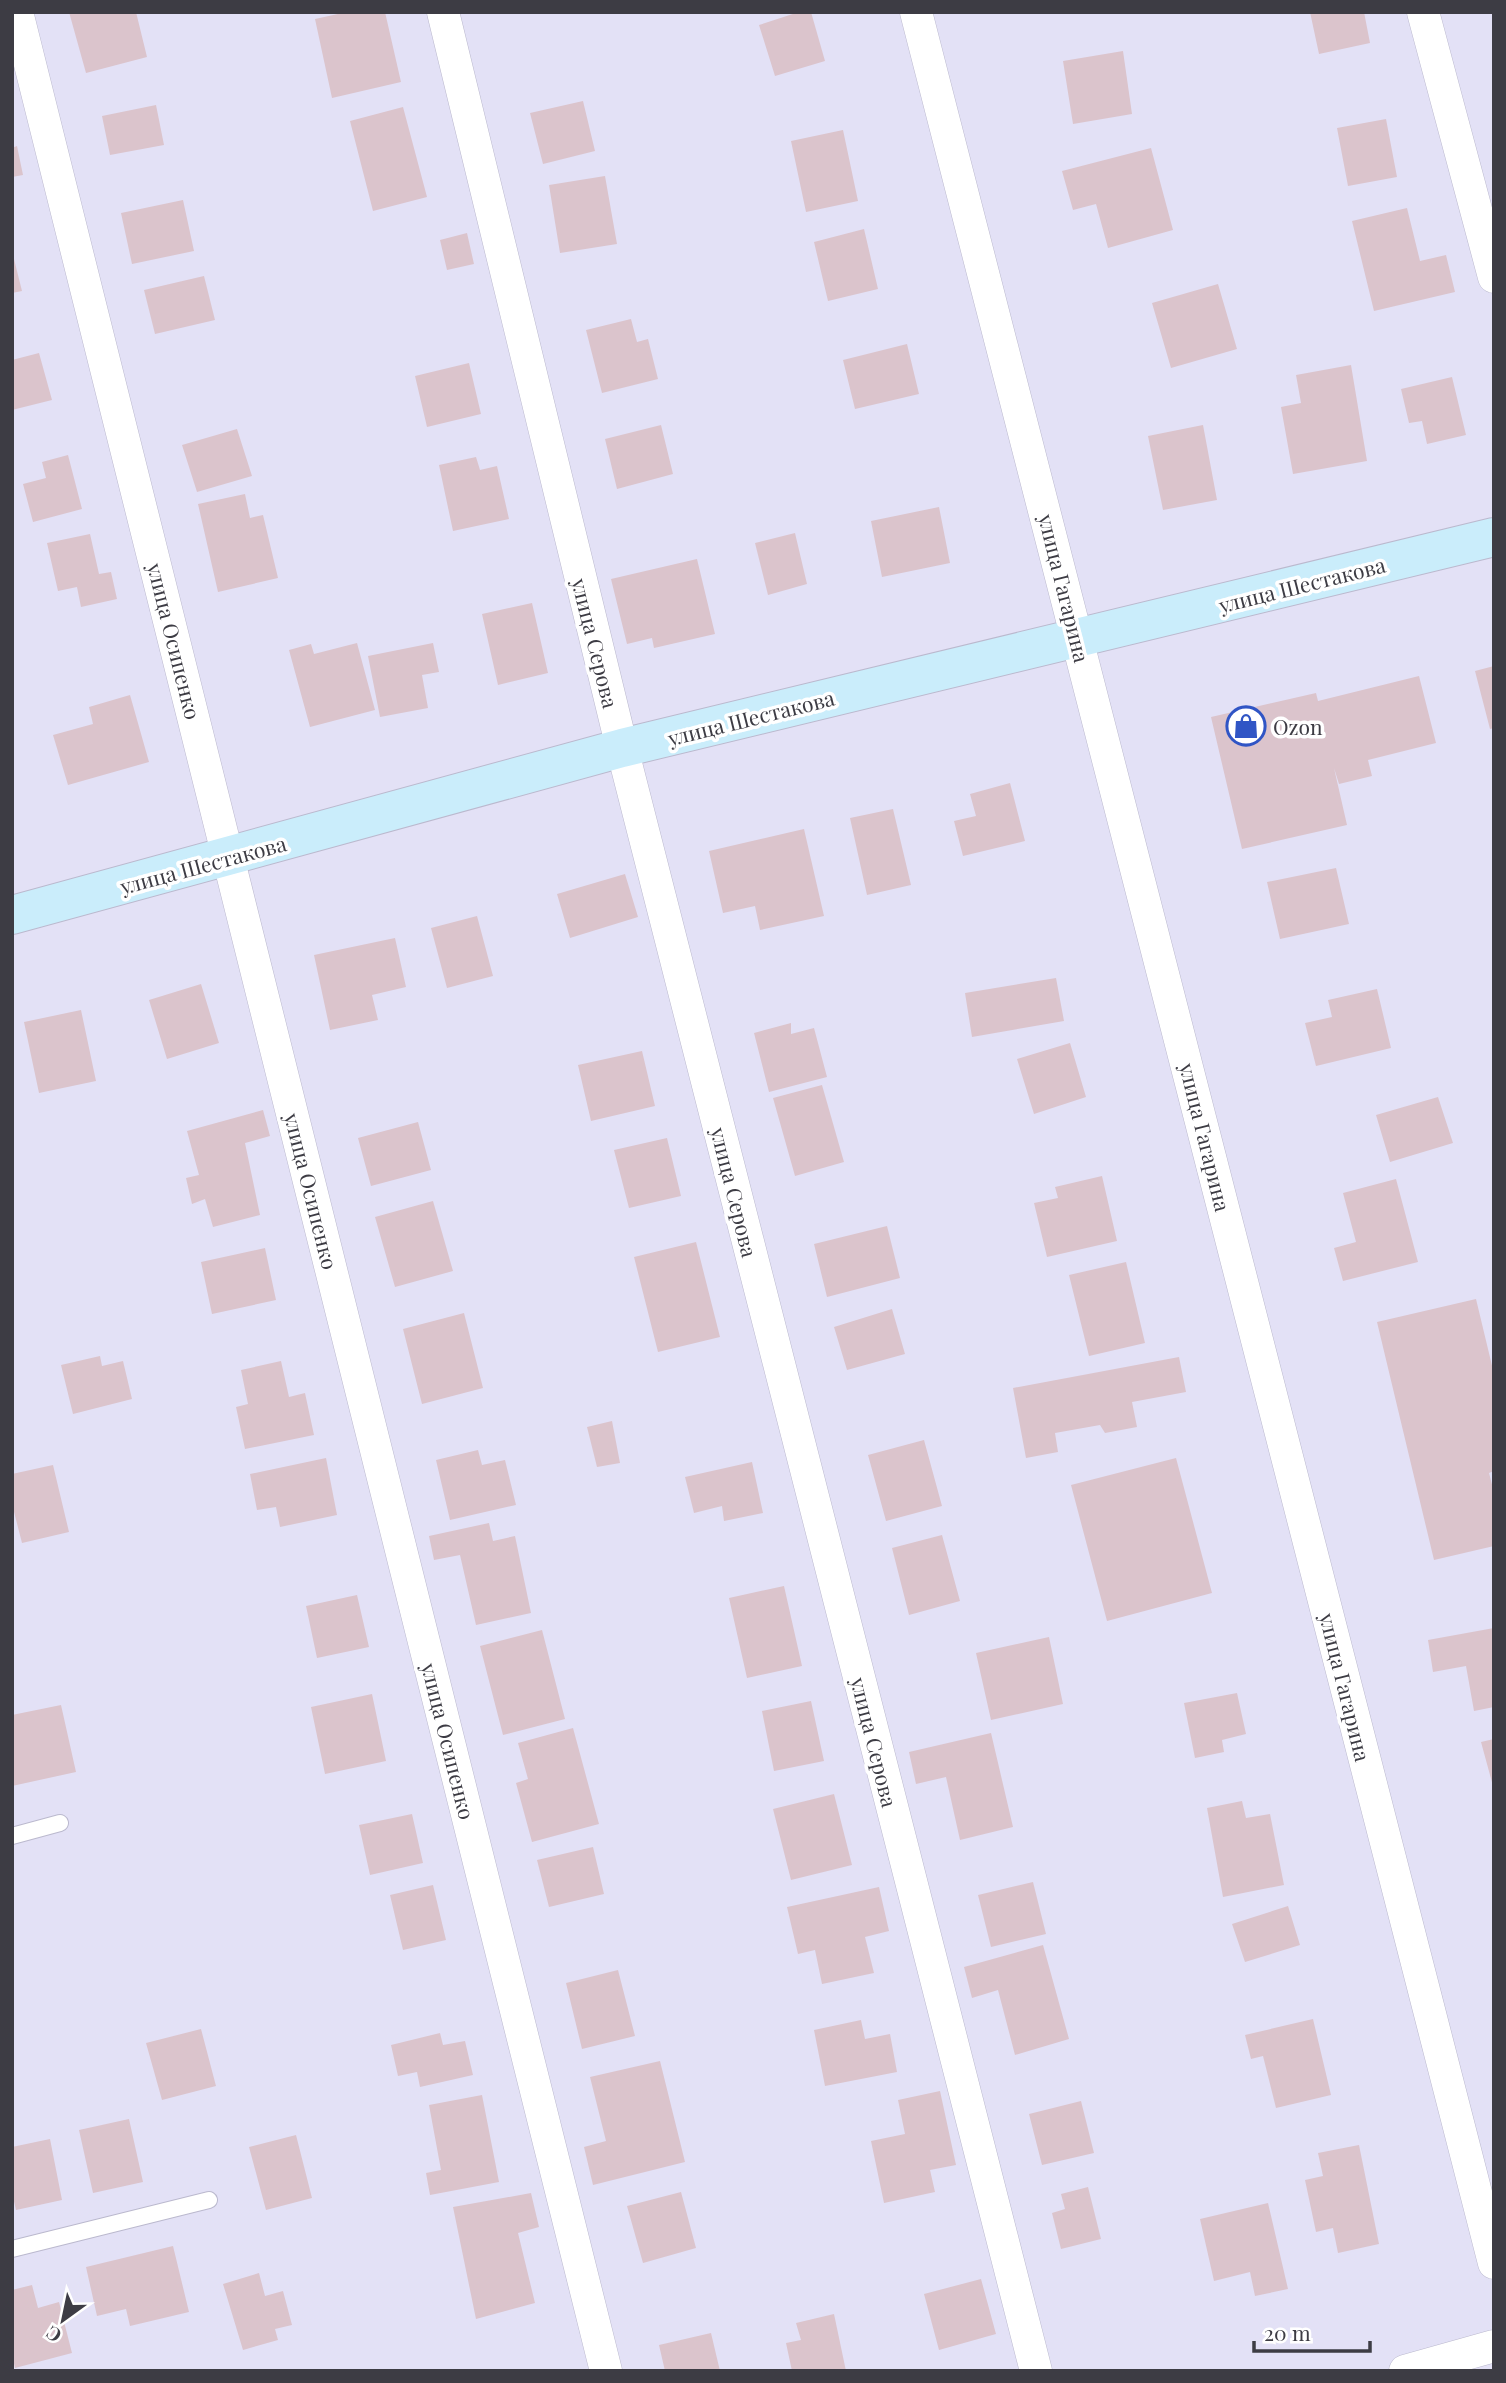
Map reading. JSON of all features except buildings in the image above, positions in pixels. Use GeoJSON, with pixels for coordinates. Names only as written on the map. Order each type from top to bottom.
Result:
{"type":"FeatureCollection","features":[{"type":"Feature","properties":{"kind":"main road","name":"улица Шестакова"},"geometry":{"type":"LineString","coordinates":[[12,915],[229,858],[622,748],[1494,537]]}},
{"type":"Feature","properties":{"kind":"street","name":"улица Осипенко"},"geometry":{"type":"LineString","coordinates":[[16,12],[606,2371]]}},
{"type":"Feature","properties":{"kind":"street","name":"улица Серова"},"geometry":{"type":"LineString","coordinates":[[443,12],[622,748],[1036,2371]]}},
{"type":"Feature","properties":{"kind":"street","name":"улица Гагарина"},"geometry":{"type":"LineString","coordinates":[[916,12],[1494,2263]]}},
{"type":"Feature","properties":{"kind":"street"},"geometry":{"type":"LineString","coordinates":[[1423,12],[1494,277]]}},
{"type":"Feature","properties":{"kind":"street"},"geometry":{"type":"LineString","coordinates":[[1405,2371],[1494,2346]]}},
{"type":"Feature","properties":{"kind":"lane"},"geometry":{"type":"LineString","coordinates":[[12,1836],[60,1823]]}},
{"type":"Feature","properties":{"kind":"lane"},"geometry":{"type":"LineString","coordinates":[[12,2249],[209,2200]]}},
{"type":"Feature","properties":{"kind":"place","name":"Ozon"},"geometry":{"type":"Point","coordinates":[1246,726]}}]}
